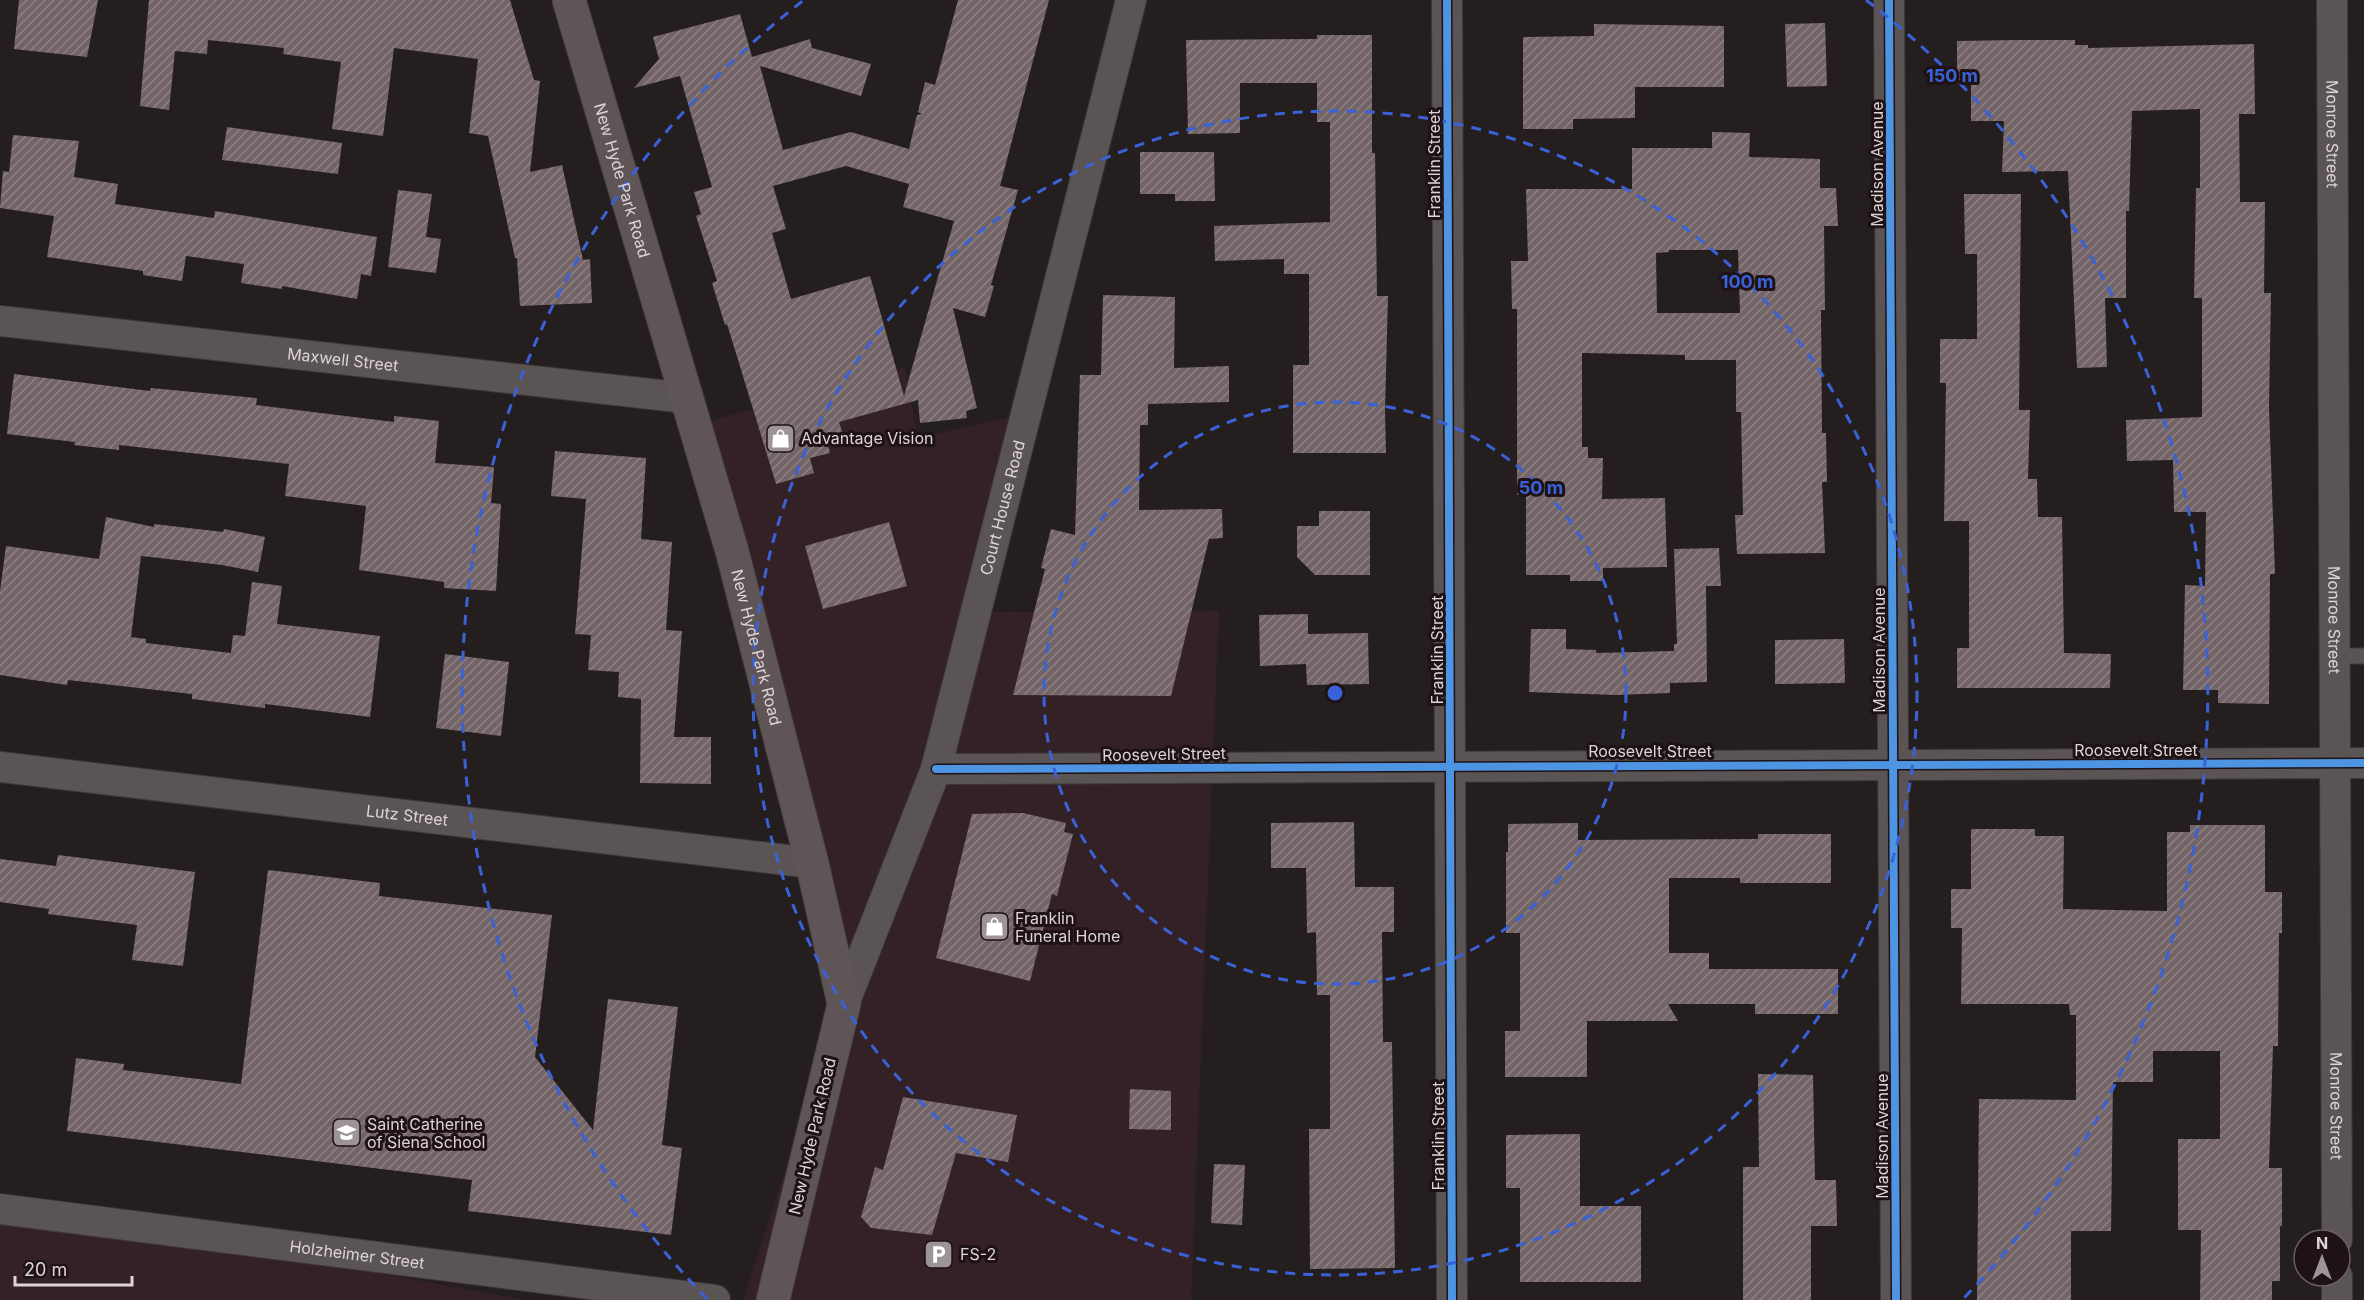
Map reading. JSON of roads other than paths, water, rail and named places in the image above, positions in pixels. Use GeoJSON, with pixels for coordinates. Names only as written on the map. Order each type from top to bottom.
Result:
{"type":"FeatureCollection","features":[{"type":"Feature","properties":{"kind":"main road","name":"New Hyde Park Road"},"geometry":{"type":"LineString","coordinates":[[569,0],[732,551],[812,863],[844,1004],[773,1300]]}},
{"type":"Feature","properties":{"kind":"street","name":"Court House Road"},"geometry":{"type":"LineString","coordinates":[[844,1004],[936,769],[1131,0]]}},
{"type":"Feature","properties":{"kind":"street","name":"Franklin Street"},"geometry":{"type":"LineString","coordinates":[[1447,0],[1452,1300]]}},
{"type":"Feature","properties":{"kind":"street","name":"Madison Avenue"},"geometry":{"type":"LineString","coordinates":[[1889,0],[1896,1300]]}},
{"type":"Feature","properties":{"kind":"street","name":"Monroe Street"},"geometry":{"type":"LineString","coordinates":[[2332,0],[2337,1228]]}},
{"type":"Feature","properties":{"kind":"street","name":"Maxwell Street"},"geometry":{"type":"LineString","coordinates":[[0,321],[686,398]]}},
{"type":"Feature","properties":{"kind":"street","name":"Roosevelt Street"},"geometry":{"type":"LineString","coordinates":[[936,769],[2364,763]]}},
{"type":"Feature","properties":{"kind":"street","name":"Lutz Street"},"geometry":{"type":"LineString","coordinates":[[0,767],[812,863]]}},
{"type":"Feature","properties":{"kind":"street","name":"Holzheimer Street"},"geometry":{"type":"LineString","coordinates":[[0,1209],[715,1300]]}},
{"type":"Feature","properties":{"kind":"lane"},"geometry":{"type":"LineString","coordinates":[[2334,656],[2364,656]]}},
{"type":"Feature","properties":{"kind":"place","name":"Advantage Vision"},"geometry":{"type":"Point","coordinates":[780,438]}},
{"type":"Feature","properties":{"kind":"place","name":"Franklin Funeral Home"},"geometry":{"type":"Point","coordinates":[994,927]}},
{"type":"Feature","properties":{"kind":"place","name":"Saint Catherine of Siena School"},"geometry":{"type":"Point","coordinates":[346,1133]}},
{"type":"Feature","properties":{"kind":"place","name":"FS-2"},"geometry":{"type":"Point","coordinates":[939,1254]}}]}
